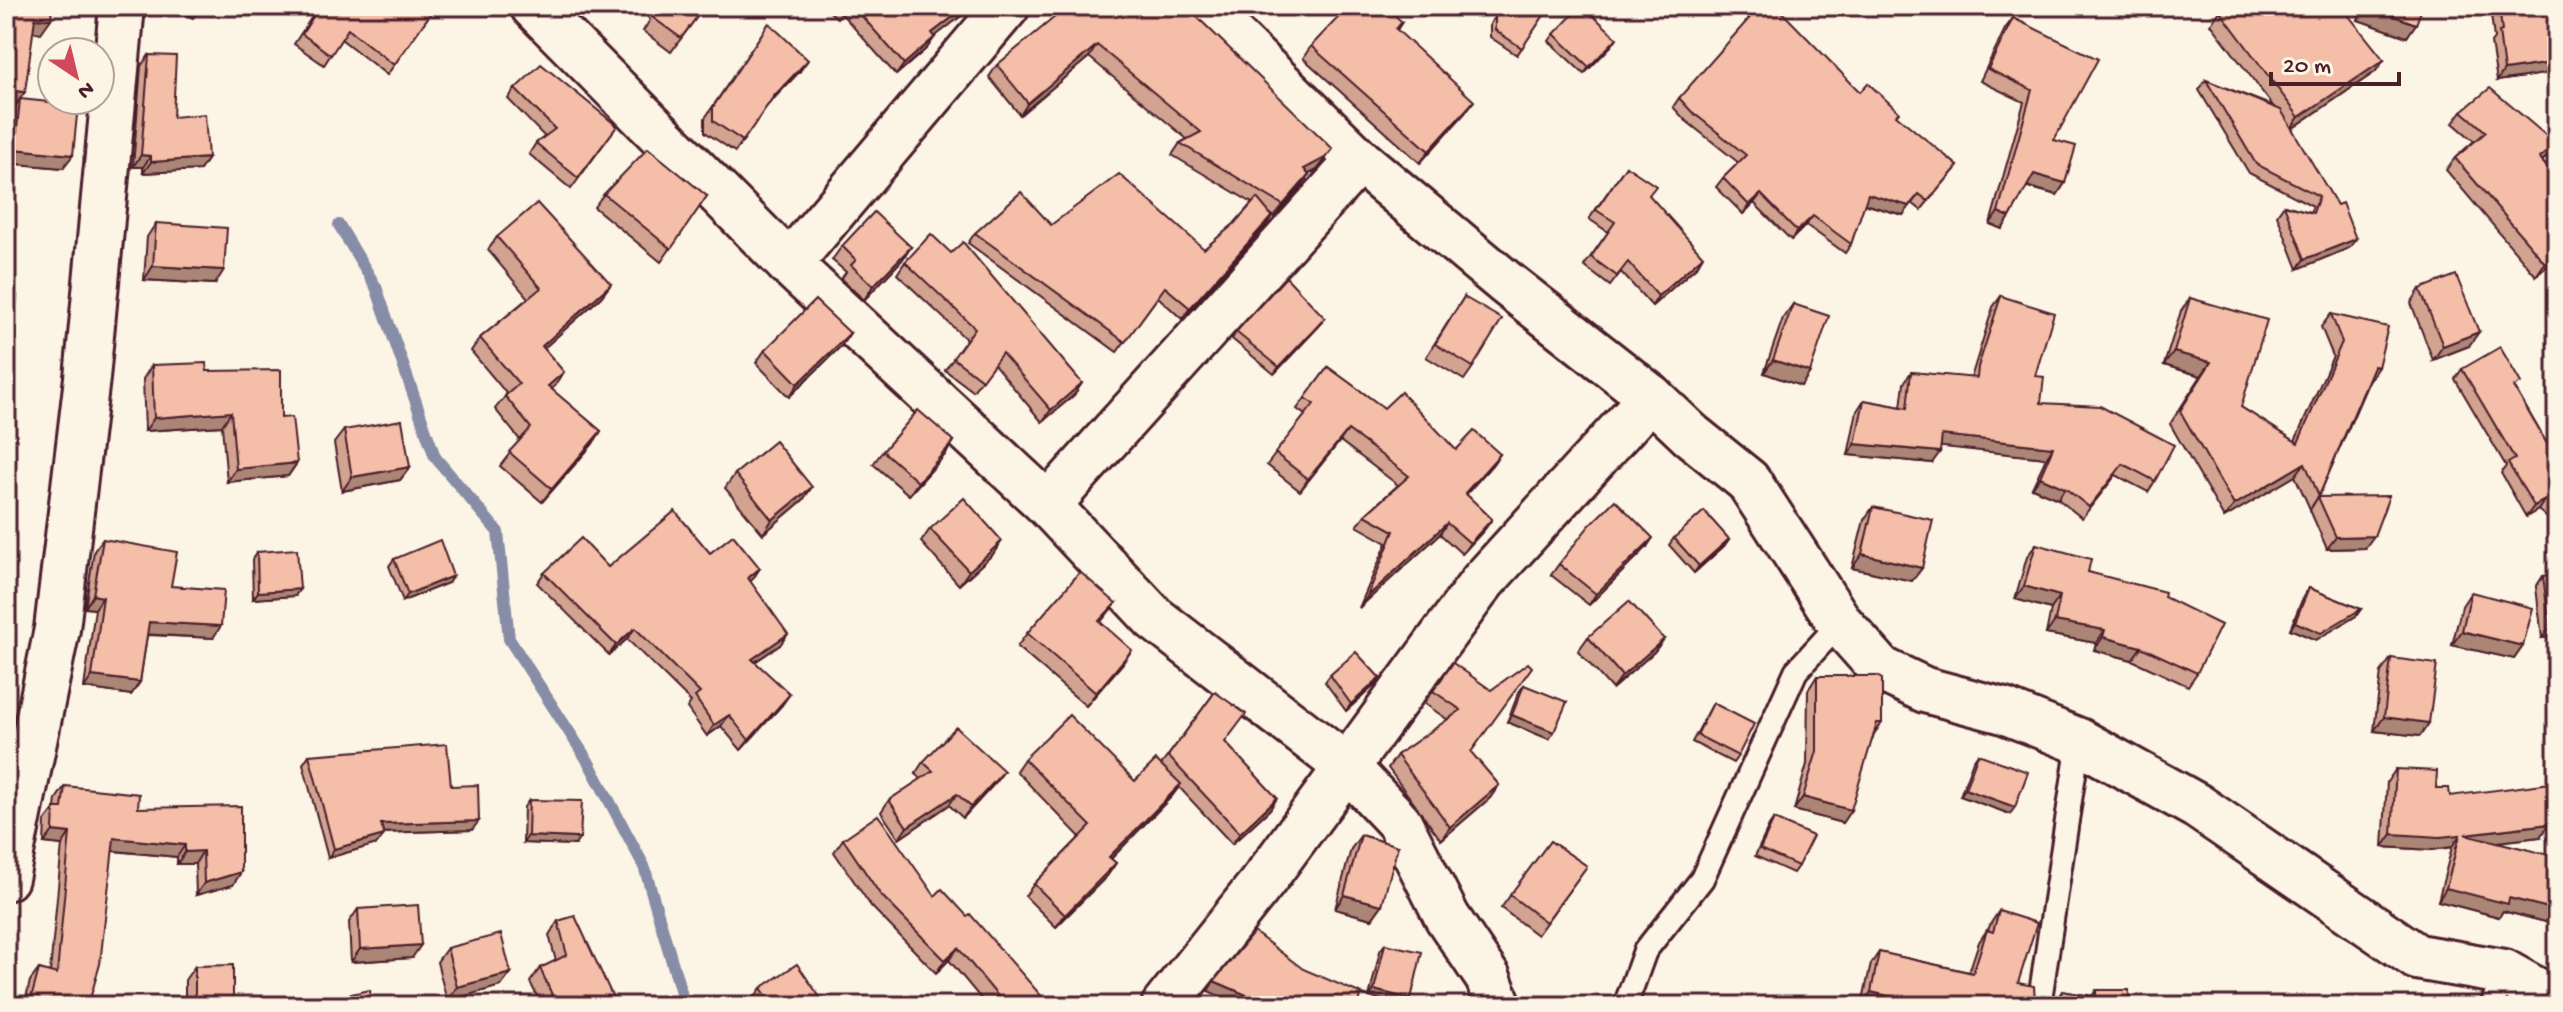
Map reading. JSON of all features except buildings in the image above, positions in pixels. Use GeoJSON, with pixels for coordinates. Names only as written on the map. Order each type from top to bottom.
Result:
{"type":"FeatureCollection","features":[{"type":"Feature","properties":{"kind":"street"},"geometry":{"type":"LineString","coordinates":[[6,878],[57,629],[87,378],[122,6]]}},
{"type":"Feature","properties":{"kind":"street"},"geometry":{"type":"LineString","coordinates":[[533,6],[789,264],[1048,505],[1154,618],[1347,767],[1399,822],[1447,917],[1488,978],[1499,1006]]}},
{"type":"Feature","properties":{"kind":"street"},"geometry":{"type":"LineString","coordinates":[[789,264],[1007,6]]}},
{"type":"Feature","properties":{"kind":"street"},"geometry":{"type":"LineString","coordinates":[[1220,13],[1359,160],[1506,283],[1651,397],[1691,435],[1748,481],[1840,623],[1881,669],[1925,690],[2004,711],[2079,741],[2197,806],[2417,957],[2498,989],[2557,1002]]}},
{"type":"Feature","properties":{"kind":"street"},"geometry":{"type":"LineString","coordinates":[[1048,505],[1359,160]]}},
{"type":"Feature","properties":{"kind":"street"},"geometry":{"type":"LineString","coordinates":[[1164,1006],[1264,880],[1483,581],[1651,397]]}},
{"type":"Feature","properties":{"kind":"lane"},"geometry":{"type":"LineString","coordinates":[[1625,1006],[1645,951],[1702,879],[1796,671],[1840,623]]}},
{"type":"Feature","properties":{"kind":"lane"},"geometry":{"type":"LineString","coordinates":[[2039,1006],[2079,741]]}},
{"type":"Feature","properties":{"kind":"waterway"},"geometry":{"type":"LineString","coordinates":[[339,225],[376,287],[435,457],[498,532],[509,639],[588,761],[644,866],[685,1006]]}}]}
